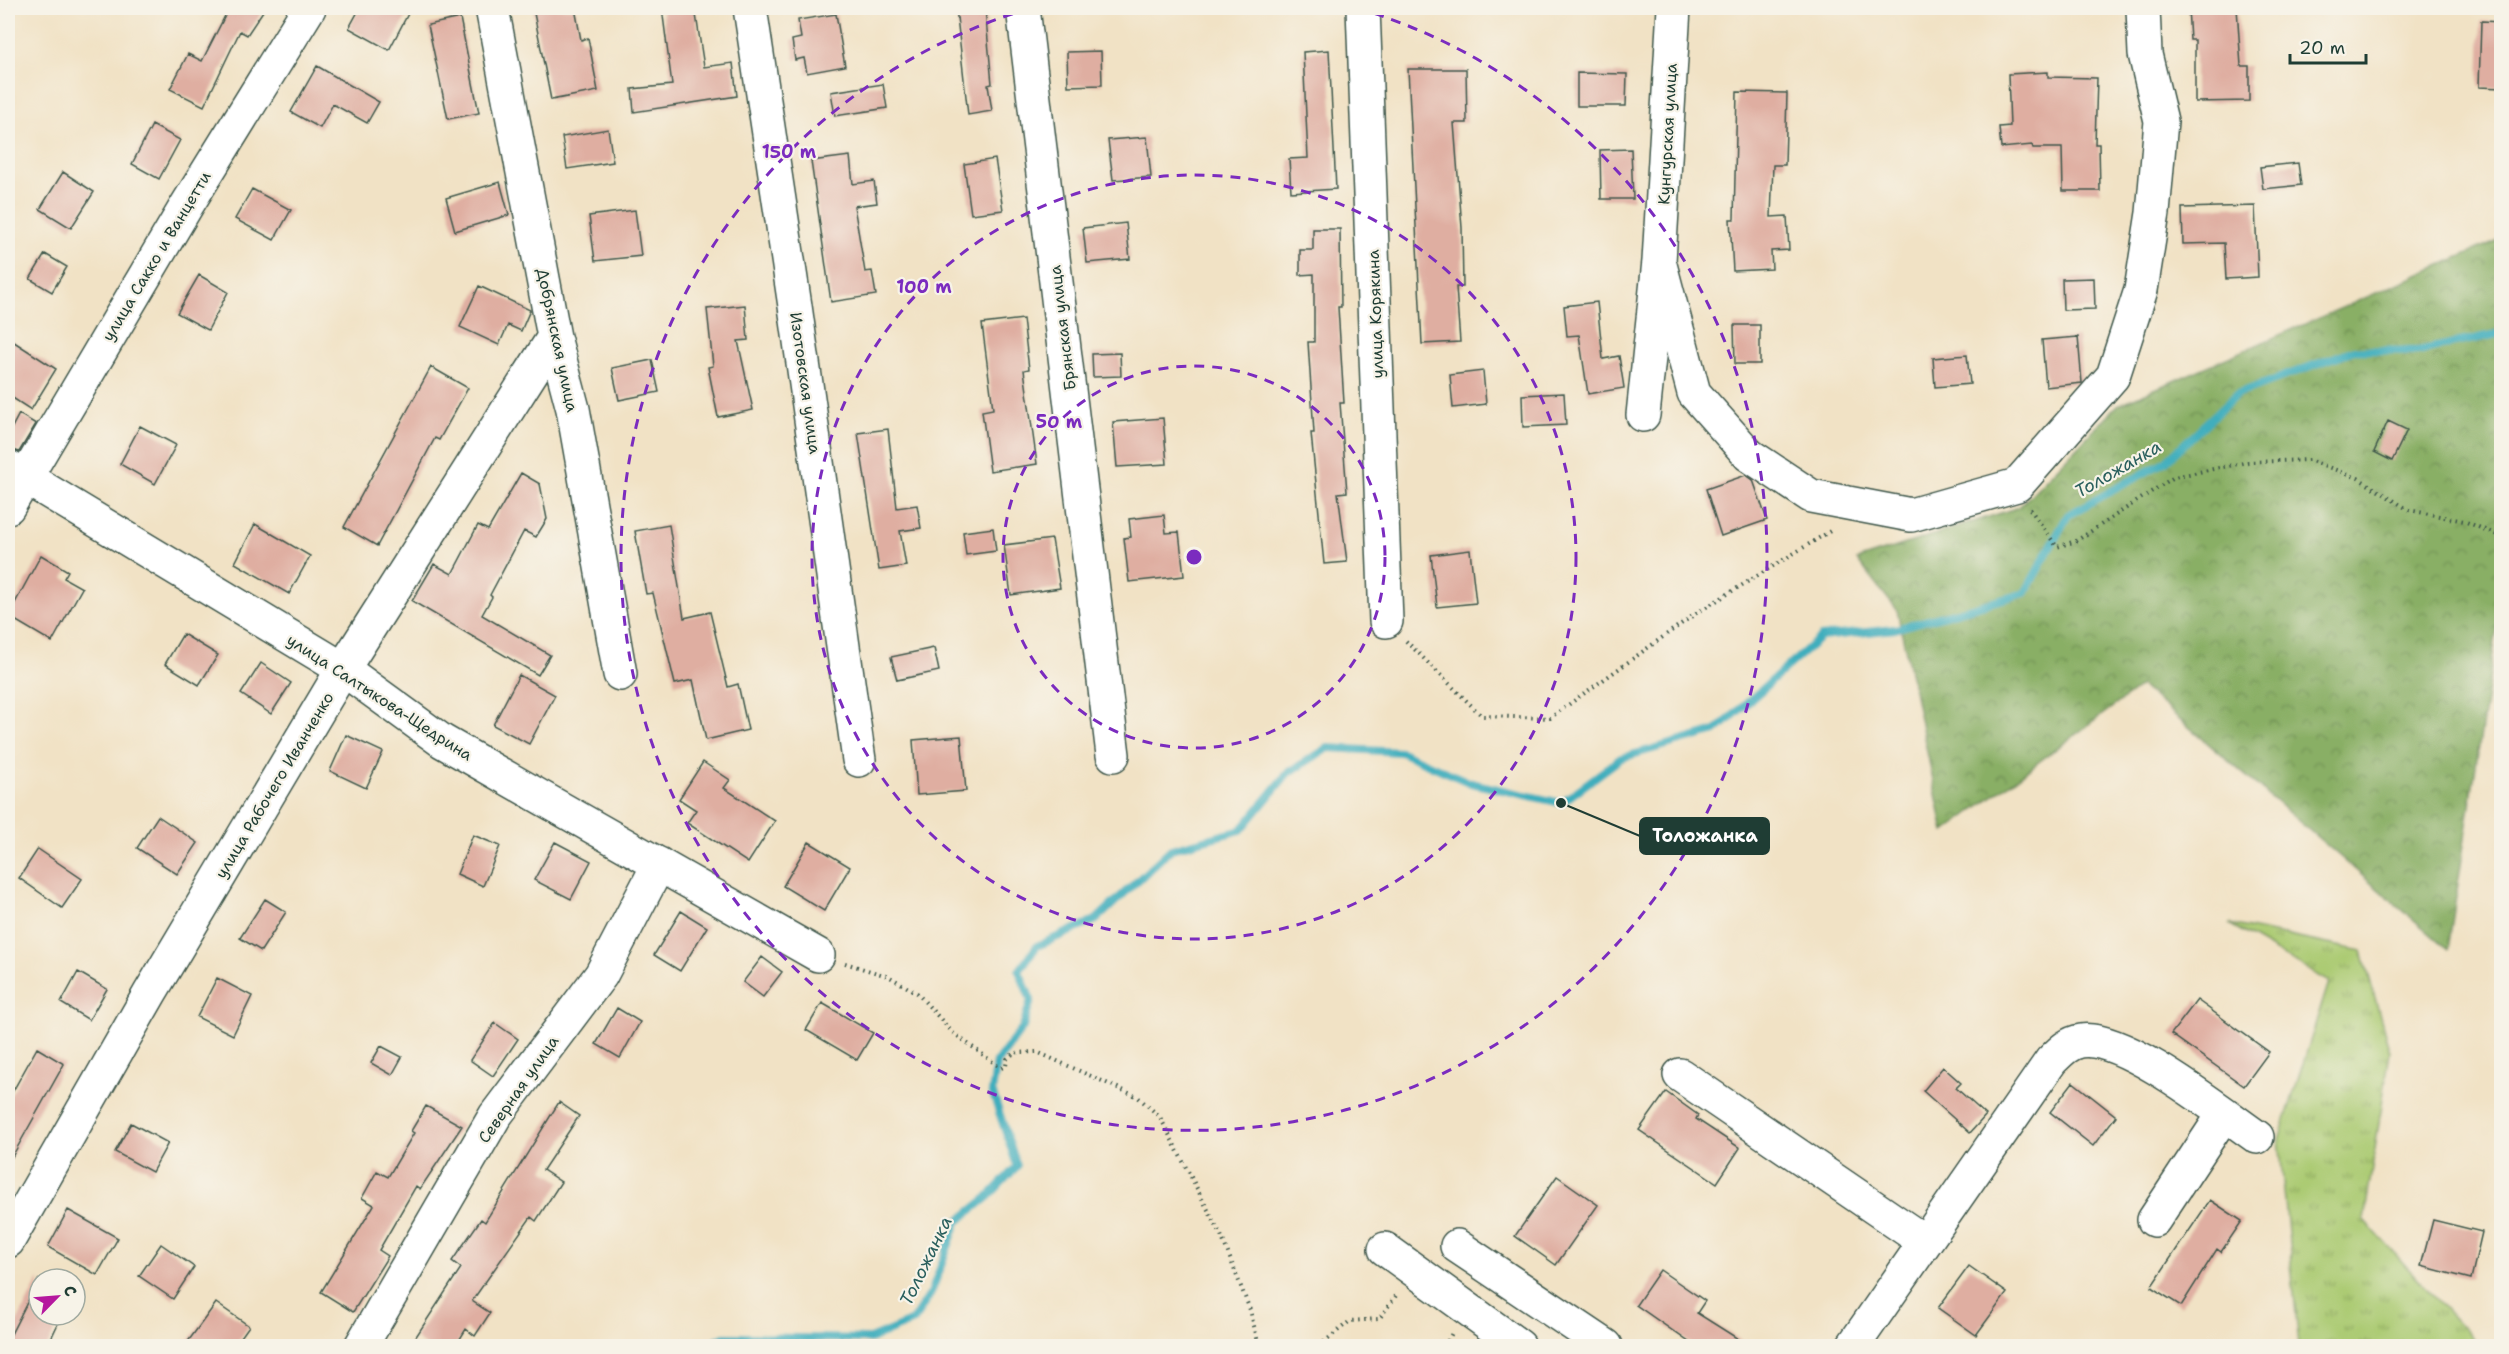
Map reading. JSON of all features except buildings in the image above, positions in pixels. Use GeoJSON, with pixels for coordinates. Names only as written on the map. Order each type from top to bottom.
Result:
{"type":"FeatureCollection","features":[{"type":"Feature","properties":{"kind":"street","name":"улица Сакко и Ванцетти"},"geometry":{"type":"LineString","coordinates":[[8,507],[16,471],[309,8]]}},
{"type":"Feature","properties":{"kind":"street","name":"Добрянская улица"},"geometry":{"type":"LineString","coordinates":[[492,8],[554,337],[573,409],[620,674]]}},
{"type":"Feature","properties":{"kind":"street","name":"Изотовская улица"},"geometry":{"type":"LineString","coordinates":[[750,8],[794,294],[859,760]]}},
{"type":"Feature","properties":{"kind":"street","name":"Брянская улица"},"geometry":{"type":"LineString","coordinates":[[1023,8],[1113,755]]}},
{"type":"Feature","properties":{"kind":"street","name":"улица Корякина"},"geometry":{"type":"LineString","coordinates":[[1363,8],[1386,621]]}},
{"type":"Feature","properties":{"kind":"street","name":"Кунгурская улица"},"geometry":{"type":"LineString","coordinates":[[1643,415],[1659,261],[1674,8]]}},
{"type":"Feature","properties":{"kind":"street"},"geometry":{"type":"LineString","coordinates":[[1659,261],[1694,393],[1749,455],[1811,496],[1911,515],[2017,485],[2113,376],[2142,290],[2153,213],[2161,121],[2145,54],[2143,8]]}},
{"type":"Feature","properties":{"kind":"street","name":"улица Рабочего Иванченко"},"geometry":{"type":"LineString","coordinates":[[8,1241],[150,993],[343,669],[554,337]]}},
{"type":"Feature","properties":{"kind":"street","name":"улица Салтыкова-Щедрина"},"geometry":{"type":"LineString","coordinates":[[16,471],[343,669],[442,741],[818,955]]}},
{"type":"Feature","properties":{"kind":"street","name":"Северная улица"},"geometry":{"type":"LineString","coordinates":[[360,1347],[495,1116],[601,975],[659,864]]}},
{"type":"Feature","properties":{"kind":"street"},"geometry":{"type":"LineString","coordinates":[[1852,1347],[2051,1061],[2066,1047],[2080,1041],[2095,1041],[2140,1057],[2257,1137]]}},
{"type":"Feature","properties":{"kind":"street"},"geometry":{"type":"LineString","coordinates":[[1680,1075],[1925,1242]]}},
{"type":"Feature","properties":{"kind":"street"},"geometry":{"type":"LineString","coordinates":[[2154,1220],[2224,1114]]}},
{"type":"Feature","properties":{"kind":"street"},"geometry":{"type":"LineString","coordinates":[[1457,1246],[1606,1347]]}},
{"type":"Feature","properties":{"kind":"street"},"geometry":{"type":"LineString","coordinates":[[1385,1249],[1519,1347]]}},
{"type":"Feature","properties":{"kind":"path"},"geometry":{"type":"LineString","coordinates":[[2037,522],[2057,547],[2076,541],[2094,531],[2174,477],[2248,462],[2309,460],[2358,478],[2409,510],[2464,521],[2502,537]]}},
{"type":"Feature","properties":{"kind":"path"},"geometry":{"type":"LineString","coordinates":[[1386,621],[1482,716],[1550,718],[1695,614],[1869,507]]}},
{"type":"Feature","properties":{"kind":"path"},"geometry":{"type":"LineString","coordinates":[[818,955],[890,976],[917,993],[952,1032],[1001,1068],[1006,1066],[1007,1059],[1014,1053],[1037,1052],[1138,1097],[1160,1117],[1221,1235],[1250,1310],[1259,1347]]}},
{"type":"Feature","properties":{"kind":"path"},"geometry":{"type":"LineString","coordinates":[[1319,1347],[1350,1321],[1379,1319],[1415,1269]]}},
{"type":"Feature","properties":{"kind":"green space"},"geometry":{"type":"Polygon","coordinates":[[[2501,239],[2501,602],[2448,949],[2141,686],[1944,832],[1897,610],[1857,560],[2019,507],[2118,405],[2501,239]]]}},
{"type":"Feature","properties":{"kind":"green space"},"geometry":{"type":"Polygon","coordinates":[[[2229,924],[2362,951],[2390,1052],[2364,1220],[2479,1346],[2299,1346],[2279,1139],[2329,982],[2229,924]]]}},
{"type":"Feature","properties":{"kind":"waterway","name":"Толожанка"},"geometry":{"type":"LineString","coordinates":[[706,1346],[724,1337],[870,1339],[913,1321],[931,1293],[957,1222],[988,1197],[1017,1166],[992,1091],[997,1062],[1023,1027],[1031,1000],[1019,971],[1037,946],[1096,920],[1171,849],[1241,830],[1288,773],[1328,748],[1401,752],[1471,783],[1561,803],[1621,758],[1716,731],[1821,637],[1895,629],[2025,593],[2068,515],[2166,461],[2237,394],[2354,350],[2418,351],[2502,333]]}},
{"type":"Feature","properties":{"kind":"place","name":"Толожанка"},"geometry":{"type":"Point","coordinates":[1561,803]}}]}
